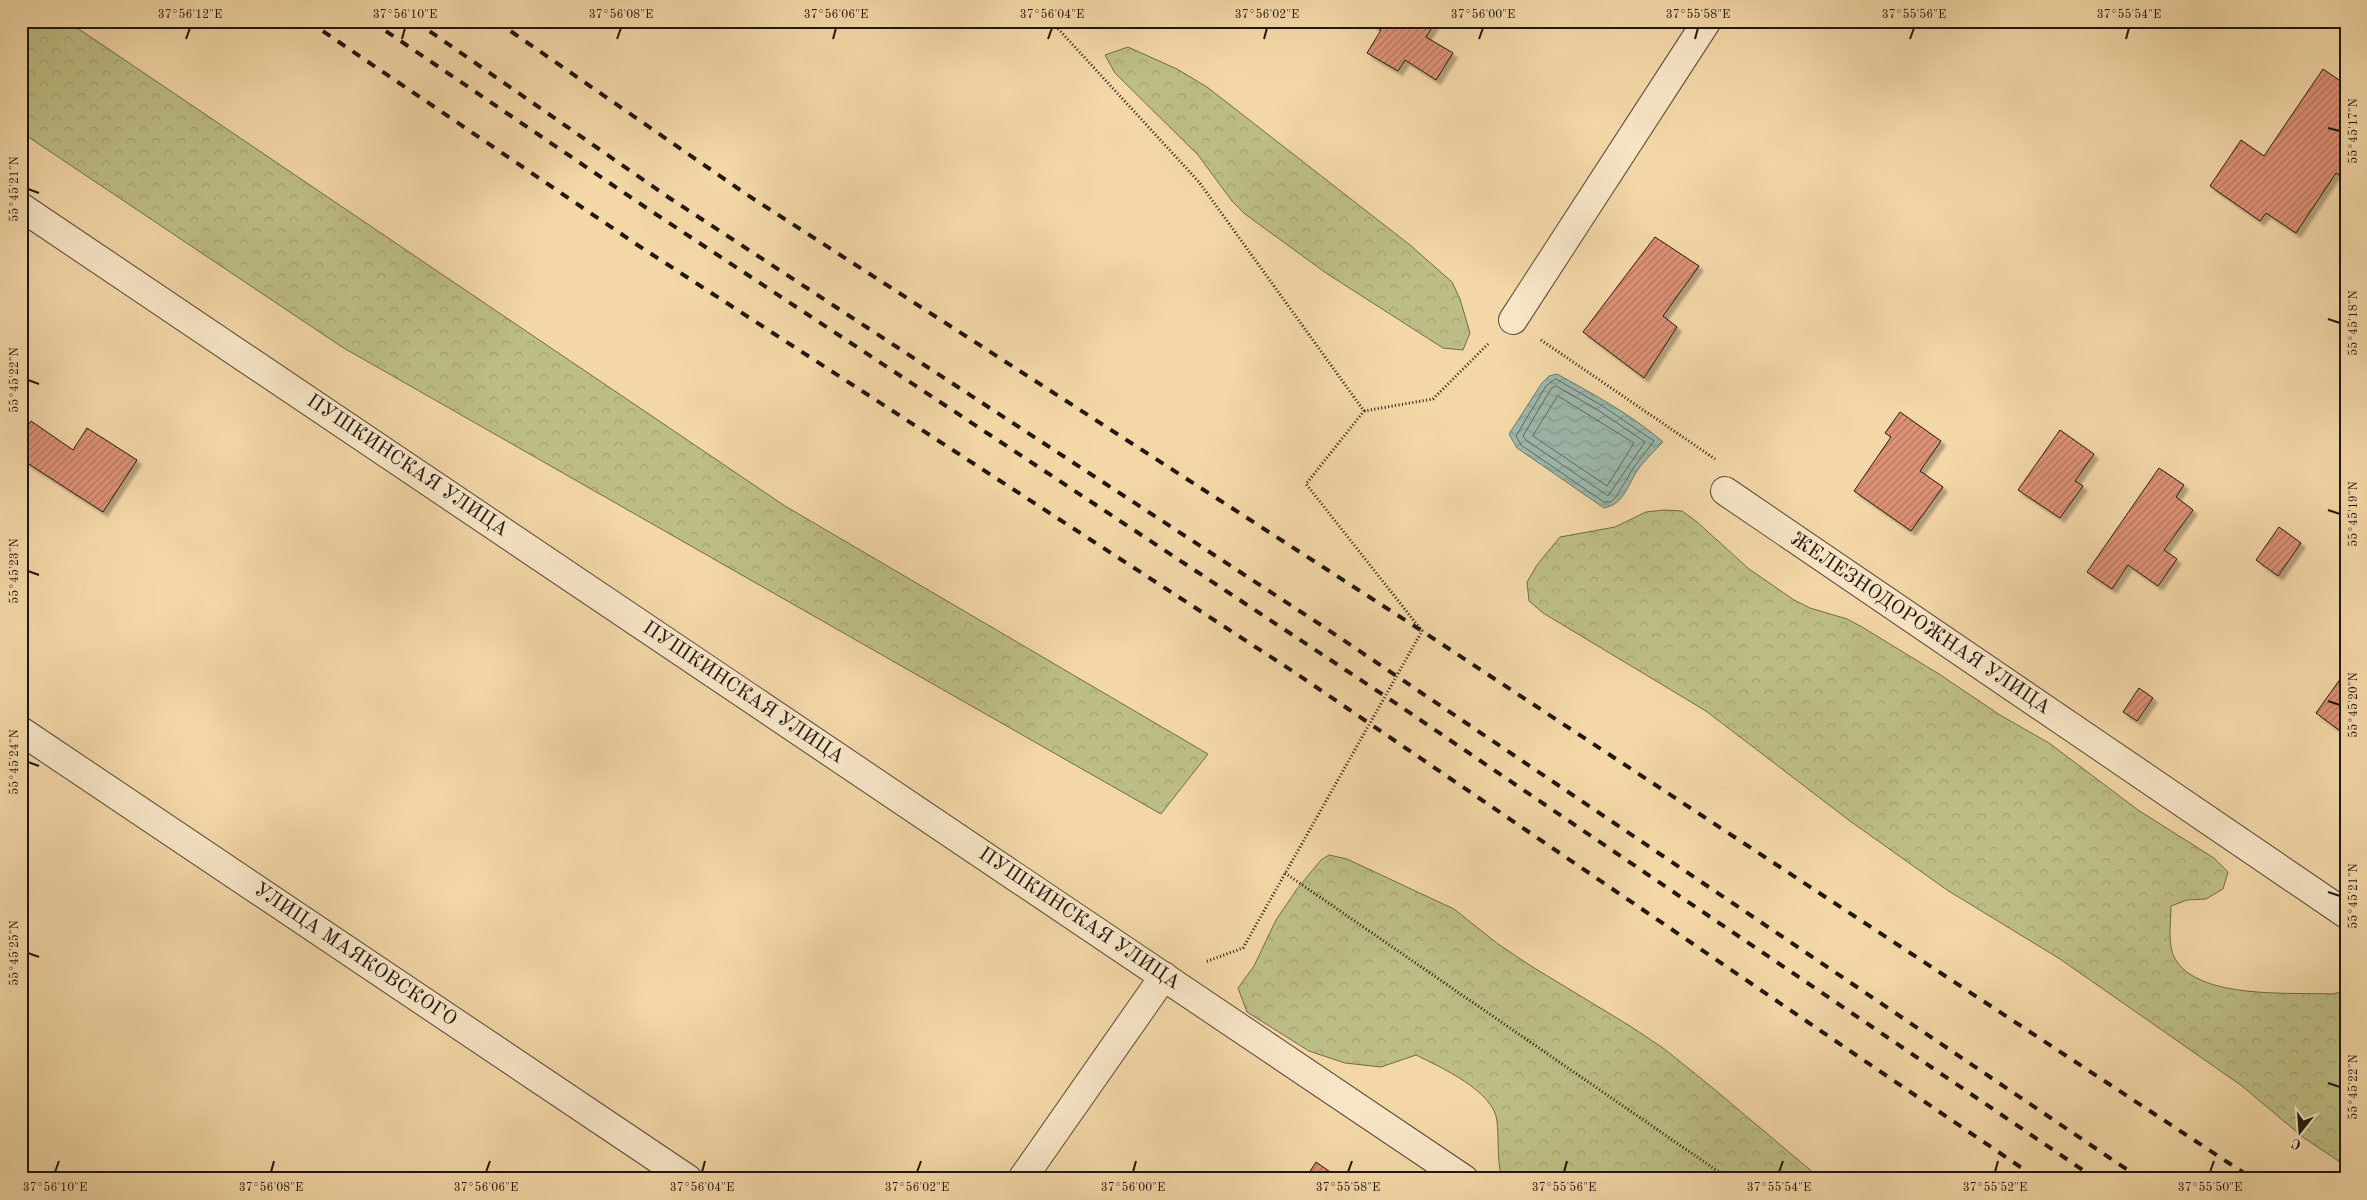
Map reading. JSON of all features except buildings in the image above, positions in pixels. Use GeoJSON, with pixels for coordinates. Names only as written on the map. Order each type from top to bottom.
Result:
{"type":"FeatureCollection","features":[{"type":"Feature","properties":{"kind":"street"},"geometry":{"type":"LineString","coordinates":[[1513,320],[1707,21]]}},
{"type":"Feature","properties":{"kind":"street","name":"ПУШКИНСКАЯ УЛИЦА"},"geometry":{"type":"LineString","coordinates":[[21,207],[1464,1179]]}},
{"type":"Feature","properties":{"kind":"street","name":"ЖЕЛЕЗНОДОРОЖНАЯ УЛИЦА"},"geometry":{"type":"LineString","coordinates":[[1725,491],[2346,914]]}},
{"type":"Feature","properties":{"kind":"street","name":"УЛИЦА МАЯКОВСКОГО"},"geometry":{"type":"LineString","coordinates":[[21,731],[688,1179]]}},
{"type":"Feature","properties":{"kind":"street"},"geometry":{"type":"LineString","coordinates":[[1022,1179],[1164,976]]}},
{"type":"Feature","properties":{"kind":"path"},"geometry":{"type":"LineString","coordinates":[[1051,21],[1199,182],[1364,411]]}},
{"type":"Feature","properties":{"kind":"path"},"geometry":{"type":"LineString","coordinates":[[1164,976],[1243,948],[1422,631],[1306,484],[1364,411],[1432,399],[1513,320],[1714,457],[1725,491]]}},
{"type":"Feature","properties":{"kind":"path"},"geometry":{"type":"LineString","coordinates":[[1285,873],[1729,1179]]}},
{"type":"Feature","properties":{"kind":"green space"},"geometry":{"type":"Polygon","coordinates":[[[21,21],[67,21],[785,506],[1208,754],[1161,814],[342,347],[21,132],[21,21]]]}},
{"type":"Feature","properties":{"kind":"green space"},"geometry":{"type":"Polygon","coordinates":[[[1128,47],[1177,69],[1207,87],[1410,245],[1452,282],[1460,299],[1470,333],[1463,350],[1443,348],[1326,273],[1245,214],[1232,201],[1198,155],[1115,73],[1105,55],[1128,47]]]}},
{"type":"Feature","properties":{"kind":"green space"},"geometry":{"type":"Polygon","coordinates":[[[1682,511],[1696,521],[1749,569],[1794,600],[1810,608],[1847,619],[1862,627],[1939,674],[2000,715],[2049,743],[2138,810],[2214,858],[2228,872],[2223,889],[2206,899],[2187,900],[2171,906],[2170,940],[2175,959],[2187,972],[2204,981],[2225,988],[2271,993],[2332,994],[2346,991],[2346,1166],[2304,1138],[2242,1086],[2060,959],[1947,890],[1850,821],[1706,711],[1543,613],[1529,601],[1527,582],[1537,565],[1560,537],[1615,527],[1646,512],[1682,511]]]}},
{"type":"Feature","properties":{"kind":"green space"},"geometry":{"type":"Polygon","coordinates":[[[1329,855],[1347,859],[1454,909],[1498,944],[1531,966],[1663,1048],[1821,1179],[1506,1179],[1501,1175],[1497,1121],[1494,1110],[1476,1090],[1464,1081],[1416,1055],[1381,1067],[1345,1063],[1309,1051],[1247,1012],[1238,988],[1254,966],[1276,920],[1297,889],[1321,860],[1329,855]]]}},
{"type":"Feature","properties":{"kind":"water"},"geometry":{"type":"Polygon","coordinates":[[[1557,374],[1625,413],[1663,442],[1639,468],[1621,498],[1611,506],[1604,508],[1517,448],[1509,434],[1542,383],[1549,376],[1557,374]]]}},
{"type":"Feature","properties":{"kind":"railway"},"geometry":{"type":"LineString","coordinates":[[308,21],[636,244],[1294,672],[2038,1179]]}},
{"type":"Feature","properties":{"kind":"railway"},"geometry":{"type":"LineString","coordinates":[[371,21],[648,209],[1385,696],[2096,1179]]}},
{"type":"Feature","properties":{"kind":"railway"},"geometry":{"type":"LineString","coordinates":[[415,21],[668,197],[1324,627],[2141,1179]]}},
{"type":"Feature","properties":{"kind":"railway"},"geometry":{"type":"LineString","coordinates":[[496,21],[746,194],[1422,631],[2253,1179]]}}]}
